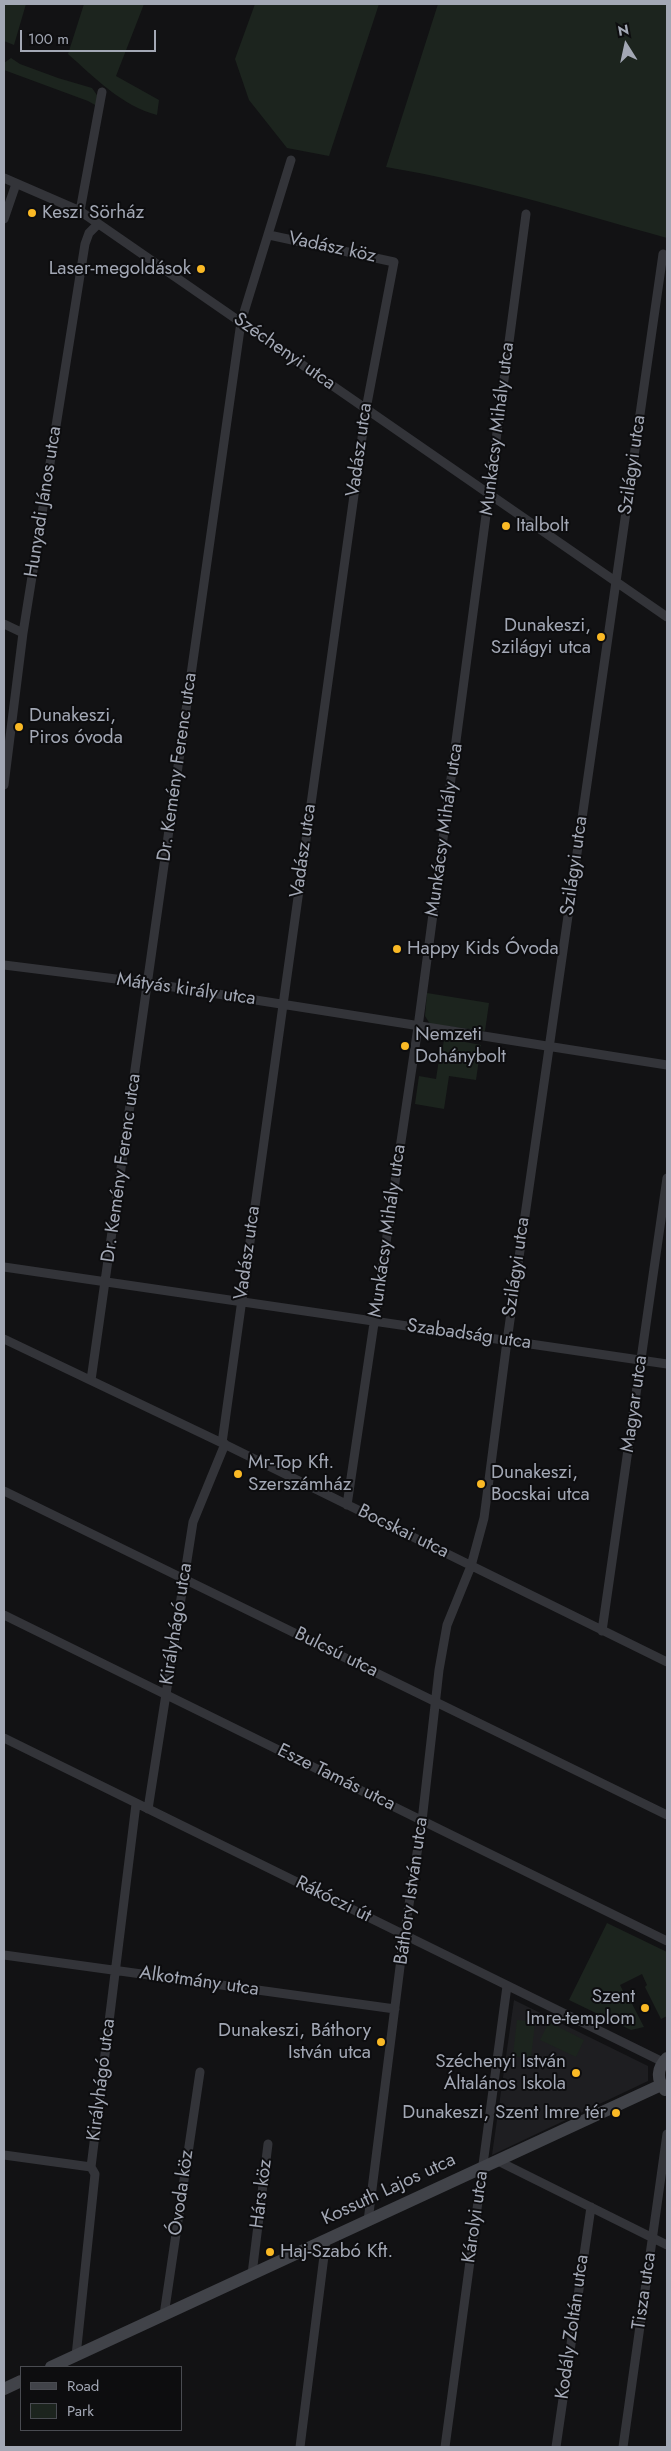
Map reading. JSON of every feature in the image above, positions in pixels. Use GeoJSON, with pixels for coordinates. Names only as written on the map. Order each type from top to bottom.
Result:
{"type":"FeatureCollection","features":[{"type":"Feature","properties":{"kind":"street"},"geometry":{"type":"LineString","coordinates":[[80,211],[102,92]]}},
{"type":"Feature","properties":{"kind":"street","name":"Dr. Kemény Ferenc utca"},"geometry":{"type":"LineString","coordinates":[[91,1380],[241,322],[291,160]]}},
{"type":"Feature","properties":{"kind":"street","name":"Széchenyi utca"},"geometry":{"type":"LineString","coordinates":[[4,178],[80,211],[667,617]]}},
{"type":"Feature","properties":{"kind":"street"},"geometry":{"type":"LineString","coordinates":[[4,219],[16,184]]}},
{"type":"Feature","properties":{"kind":"street","name":"Munkácsy Mihály utca"},"geometry":{"type":"LineString","coordinates":[[347,1505],[418,1027],[526,214]]}},
{"type":"Feature","properties":{"kind":"street","name":"Hunyadi János utca"},"geometry":{"type":"LineString","coordinates":[[4,779],[23,633],[85,244],[89,232],[98,224]]}},
{"type":"Feature","properties":{"kind":"street","name":"Vadász köz"},"geometry":{"type":"LineString","coordinates":[[269,235],[394,262]]}},
{"type":"Feature","properties":{"kind":"street","name":"Szilágyi utca"},"geometry":{"type":"LineString","coordinates":[[471,1566],[484,1518],[507,1340],[663,254]]}},
{"type":"Feature","properties":{"kind":"street","name":"Vadász utca"},"geometry":{"type":"LineString","coordinates":[[224,1443],[241,1302],[366,409],[394,262]]}},
{"type":"Feature","properties":{"kind":"street"},"geometry":{"type":"LineString","coordinates":[[4,624],[23,633]]}},
{"type":"Feature","properties":{"kind":"street","name":"Mátyás király utca"},"geometry":{"type":"LineString","coordinates":[[4,965],[148,983],[418,1027],[549,1046]]}},
{"type":"Feature","properties":{"kind":"street"},"geometry":{"type":"LineString","coordinates":[[549,1046],[667,1064]]}},
{"type":"Feature","properties":{"kind":"street","name":"Magyar utca"},"geometry":{"type":"LineString","coordinates":[[602,1631],[667,1178]]}},
{"type":"Feature","properties":{"kind":"street","name":"Szabadság utca"},"geometry":{"type":"LineString","coordinates":[[4,1267],[667,1364]]}},
{"type":"Feature","properties":{"kind":"street","name":"Bocskai utca"},"geometry":{"type":"LineString","coordinates":[[4,1338],[224,1443],[667,1662]]}},
{"type":"Feature","properties":{"kind":"street","name":"Királyhágó utca"},"geometry":{"type":"LineString","coordinates":[[148,1809],[193,1522],[224,1443]]}},
{"type":"Feature","properties":{"kind":"street","name":"Bulcsú utca"},"geometry":{"type":"LineString","coordinates":[[4,1491],[667,1815]]}},
{"type":"Feature","properties":{"kind":"street","name":"Báthory István utca"},"geometry":{"type":"LineString","coordinates":[[368,2221],[395,2009],[422,1821],[435,1702],[447,1625],[471,1566]]}},
{"type":"Feature","properties":{"kind":"street","name":"Esze Tamás utca"},"geometry":{"type":"LineString","coordinates":[[4,1614],[667,1942]]}},
{"type":"Feature","properties":{"kind":"street","name":"Rákóczi út"},"geometry":{"type":"LineString","coordinates":[[4,1738],[507,1986],[665,2060]]}},
{"type":"Feature","properties":{"kind":"street","name":"Királyhágó utca"},"geometry":{"type":"LineString","coordinates":[[76,2356],[95,2174],[91,2167],[136,1804]]}},
{"type":"Feature","properties":{"kind":"street","name":"Alkotmány utca"},"geometry":{"type":"LineString","coordinates":[[4,1955],[395,2009]]}},
{"type":"Feature","properties":{"kind":"street","name":"Károlyi utca"},"geometry":{"type":"LineString","coordinates":[[445,2447],[507,1986]]}},
{"type":"Feature","properties":{"kind":"street"},"geometry":{"type":"LineString","coordinates":[[664,2089],[659,2074],[665,2060]]}},
{"type":"Feature","properties":{"kind":"street","name":"Óvoda köz"},"geometry":{"type":"LineString","coordinates":[[164,2315],[200,2072]]}},
{"type":"Feature","properties":{"kind":"street","name":"Kossuth Lajos utca"},"geometry":{"type":"LineString","coordinates":[[53,2366],[498,2161],[664,2089]]}},
{"type":"Feature","properties":{"kind":"street","name":"Tisza utca"},"geometry":{"type":"LineString","coordinates":[[623,2447],[667,2134]]}},
{"type":"Feature","properties":{"kind":"street","name":"Hárs köz"},"geometry":{"type":"LineString","coordinates":[[252,2274],[268,2144]]}},
{"type":"Feature","properties":{"kind":"street"},"geometry":{"type":"LineString","coordinates":[[4,2155],[91,2167]]}},
{"type":"Feature","properties":{"kind":"street"},"geometry":{"type":"LineString","coordinates":[[498,2161],[667,2245]]}},
{"type":"Feature","properties":{"kind":"street","name":"Kodály Zoltán utca"},"geometry":{"type":"LineString","coordinates":[[556,2447],[591,2207]]}},
{"type":"Feature","properties":{"kind":"street"},"geometry":{"type":"LineString","coordinates":[[300,2447],[326,2240]]}},
{"type":"Feature","properties":{"kind":"street"},"geometry":{"type":"LineString","coordinates":[[4,2389],[20,2381]]}},
{"type":"Feature","properties":{"kind":"shaded area","name":"Széchenyi István Általános Iskola"},"geometry":{"type":"Polygon","coordinates":[[[514,2000],[648,2066],[648,2081],[492,2155],[514,2000]]]}},
{"type":"Feature","properties":{"kind":"green space"},"geometry":{"type":"Polygon","coordinates":[[[4,4],[26,4],[14,45],[4,41],[4,4]]]}},
{"type":"Feature","properties":{"kind":"green space"},"geometry":{"type":"Polygon","coordinates":[[[84,4],[144,4],[116,76],[159,100],[157,115],[144,111],[120,98],[68,54],[84,4]]]}},
{"type":"Feature","properties":{"kind":"green space"},"geometry":{"type":"Polygon","coordinates":[[[255,4],[379,4],[329,156],[287,148],[249,100],[235,59],[255,4]]]}},
{"type":"Feature","properties":{"kind":"green space"},"geometry":{"type":"Polygon","coordinates":[[[438,4],[667,4],[667,238],[493,190],[386,167],[438,4]]]}},
{"type":"Feature","properties":{"kind":"green space"},"geometry":{"type":"Polygon","coordinates":[[[11,58],[20,64],[92,88],[99,98],[97,106],[4,70],[4,63],[11,58]]]}},
{"type":"Feature","properties":{"kind":"green space"},"geometry":{"type":"Polygon","coordinates":[[[427,993],[489,1003],[485,1031],[430,1024],[425,1016],[427,993]]]}},
{"type":"Feature","properties":{"kind":"green space"},"geometry":{"type":"Polygon","coordinates":[[[444,1038],[481,1045],[476,1080],[449,1076],[444,1109],[415,1104],[419,1076],[436,1079],[444,1038]]]}},
{"type":"Feature","properties":{"kind":"green space"},"geometry":{"type":"Polygon","coordinates":[[[607,1923],[667,1952],[667,2016],[661,2019],[645,1987],[647,1985],[642,1974],[620,1985],[644,2027],[631,2030],[569,2000],[607,1923]]]}},
{"type":"Feature","properties":{"kind":"green space"},"geometry":{"type":"Polygon","coordinates":[[[517,2020],[535,2022],[531,2058],[513,2056],[517,2020]]]}},
{"type":"Feature","properties":{"kind":"green space"},"geometry":{"type":"Polygon","coordinates":[[[549,2022],[584,2040],[576,2057],[540,2040],[549,2022]]]}},
{"type":"Feature","properties":{"kind":"place","name":"Keszi Sörház"},"geometry":{"type":"Point","coordinates":[32,213]}},
{"type":"Feature","properties":{"kind":"place","name":"Laser-megoldások"},"geometry":{"type":"Point","coordinates":[201,269]}},
{"type":"Feature","properties":{"kind":"place","name":"Italbolt"},"geometry":{"type":"Point","coordinates":[506,526]}},
{"type":"Feature","properties":{"kind":"place","name":"Dunakeszi, Szilágyi utca"},"geometry":{"type":"Point","coordinates":[601,637]}},
{"type":"Feature","properties":{"kind":"place","name":"Dunakeszi, Piros óvoda"},"geometry":{"type":"Point","coordinates":[19,727]}},
{"type":"Feature","properties":{"kind":"place","name":"Happy Kids Óvoda"},"geometry":{"type":"Point","coordinates":[397,949]}},
{"type":"Feature","properties":{"kind":"place","name":"Nemzeti Dohánybolt"},"geometry":{"type":"Point","coordinates":[405,1046]}},
{"type":"Feature","properties":{"kind":"place","name":"Mr-Top Kft. Szerszámház"},"geometry":{"type":"Point","coordinates":[238,1474]}},
{"type":"Feature","properties":{"kind":"place","name":"Dunakeszi, Bocskai utca"},"geometry":{"type":"Point","coordinates":[481,1484]}},
{"type":"Feature","properties":{"kind":"place","name":"Szent Imre-templom"},"geometry":{"type":"Point","coordinates":[645,2008]}},
{"type":"Feature","properties":{"kind":"place","name":"Dunakeszi, Báthory István utca"},"geometry":{"type":"Point","coordinates":[381,2042]}},
{"type":"Feature","properties":{"kind":"place","name":"Széchenyi István Általános Iskola"},"geometry":{"type":"Point","coordinates":[576,2073]}},
{"type":"Feature","properties":{"kind":"place","name":"Dunakeszi, Szent Imre tér"},"geometry":{"type":"Point","coordinates":[616,2113]}},
{"type":"Feature","properties":{"kind":"place","name":"Haj-Szabó Kft."},"geometry":{"type":"Point","coordinates":[270,2252]}}]}
